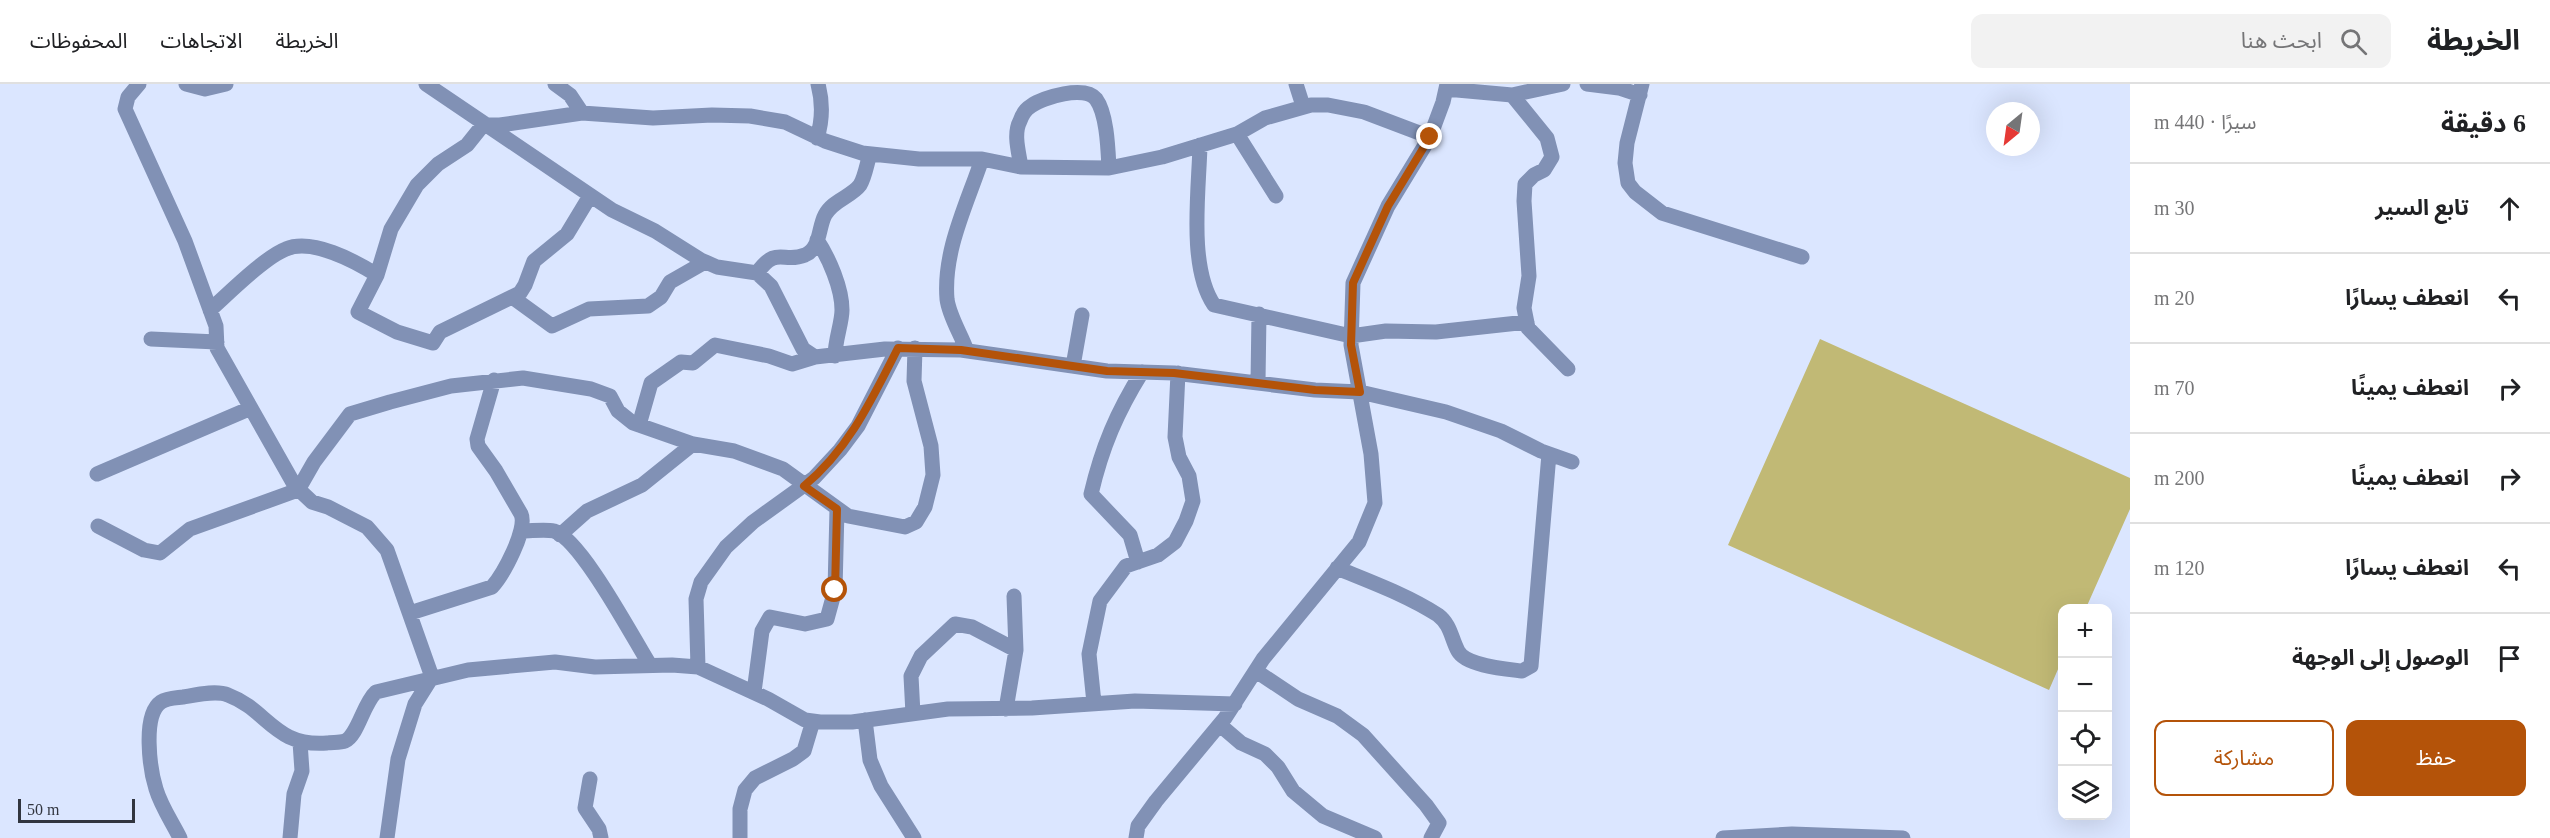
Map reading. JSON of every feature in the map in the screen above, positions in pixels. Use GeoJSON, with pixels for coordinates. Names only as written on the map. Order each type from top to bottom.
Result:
{"type":"FeatureCollection","features":[{"type":"Feature","properties":{"kind":"street"},"geometry":{"type":"LineString","coordinates":[[139,84],[127,90],[125,109],[176,219],[216,326],[217,348],[298,490],[312,502],[328,507],[367,527],[387,550],[432,677]]}},
{"type":"Feature","properties":{"kind":"street"},"geometry":{"type":"LineString","coordinates":[[186,84],[205,89],[226,84]]}},
{"type":"Feature","properties":{"kind":"street"},"geometry":{"type":"LineString","coordinates":[[426,84],[590,196],[705,262],[717,267],[757,273],[771,286],[803,349],[815,357]]}},
{"type":"Feature","properties":{"kind":"street"},"geometry":{"type":"LineString","coordinates":[[555,84],[570,95],[582,113]]}},
{"type":"Feature","properties":{"kind":"street"},"geometry":{"type":"LineString","coordinates":[[818,84],[822,122],[818,138]]}},
{"type":"Feature","properties":{"kind":"street"},"geometry":{"type":"LineString","coordinates":[[1296,84],[1303,106]]}},
{"type":"Feature","properties":{"kind":"street"},"geometry":{"type":"LineString","coordinates":[[1136,838],[1138,826],[1156,801],[1220,725],[1256,671],[1359,542],[1375,503],[1371,454],[1351,336],[1353,283],[1388,206],[1430,137],[1446,87],[1512,95],[1563,84]]}},
{"type":"Feature","properties":{"kind":"street"},"geometry":{"type":"LineString","coordinates":[[1587,84],[1641,90],[1627,142],[1625,163],[1629,183],[1635,192],[1662,213],[1802,257]]}},
{"type":"Feature","properties":{"kind":"street"},"geometry":{"type":"LineString","coordinates":[[1021,167],[1017,127],[1027,108],[1034,103],[1071,92],[1084,92],[1095,97],[1101,107],[1109,168]]}},
{"type":"Feature","properties":{"kind":"street"},"geometry":{"type":"LineString","coordinates":[[1512,95],[1547,138],[1552,157],[1544,170],[1534,175],[1526,184],[1524,201],[1529,276],[1524,308],[1528,328],[1568,369]]}},
{"type":"Feature","properties":{"kind":"street"},"geometry":{"type":"LineString","coordinates":[[483,125],[500,125],[582,113],[653,118],[712,114],[750,116],[785,122],[818,138],[870,154],[919,159],[982,159],[1021,167],[1109,168],[1162,157],[1238,134],[1264,118],[1303,106],[1328,105],[1364,112],[1430,137]]}},
{"type":"Feature","properties":{"kind":"street"},"geometry":{"type":"LineString","coordinates":[[483,125],[467,145],[438,164],[417,185],[391,229],[376,275],[358,312],[397,332],[433,344],[440,332],[520,293],[534,261],[567,234],[590,196]]}},
{"type":"Feature","properties":{"kind":"street"},"geometry":{"type":"LineString","coordinates":[[1238,134],[1276,196]]}},
{"type":"Feature","properties":{"kind":"street"},"geometry":{"type":"LineString","coordinates":[[1200,145],[1196,236],[1206,293],[1214,305],[1351,336],[1386,331],[1436,332],[1527,322]]}},
{"type":"Feature","properties":{"kind":"street"},"geometry":{"type":"LineString","coordinates":[[757,273],[765,262],[772,258],[804,256],[815,248],[825,214],[860,184],[870,154]]}},
{"type":"Feature","properties":{"kind":"street"},"geometry":{"type":"LineString","coordinates":[[967,351],[959,329],[951,316],[947,300],[947,279],[950,250],[982,159]]}},
{"type":"Feature","properties":{"kind":"street"},"geometry":{"type":"LineString","coordinates":[[817,240],[830,260],[842,310],[835,339],[835,356]]}},
{"type":"Feature","properties":{"kind":"street"},"geometry":{"type":"LineString","coordinates":[[210,310],[254,271],[286,248],[309,247],[342,256],[376,275]]}},
{"type":"Feature","properties":{"kind":"street"},"geometry":{"type":"LineString","coordinates":[[512,297],[552,326],[589,309],[648,306],[661,297],[670,282],[705,262]]}},
{"type":"Feature","properties":{"kind":"street"},"geometry":{"type":"LineString","coordinates":[[1258,382],[1259,314]]}},
{"type":"Feature","properties":{"kind":"street"},"geometry":{"type":"LineString","coordinates":[[1073,366],[1082,315]]}},
{"type":"Feature","properties":{"kind":"street"},"geometry":{"type":"LineString","coordinates":[[151,339],[216,342]]}},
{"type":"Feature","properties":{"kind":"street"},"geometry":{"type":"LineString","coordinates":[[639,425],[651,383],[681,362],[693,363],[715,345],[769,356],[792,364],[815,357],[915,348],[967,351],[1107,371],[1178,373],[1360,392],[1446,412],[1501,431],[1549,454],[1572,462]]}},
{"type":"Feature","properties":{"kind":"street"},"geometry":{"type":"LineString","coordinates":[[699,668],[696,599],[701,582],[733,540],[772,507],[804,486],[825,468],[858,426],[898,348]]}},
{"type":"Feature","properties":{"kind":"street"},"geometry":{"type":"LineString","coordinates":[[98,526],[144,550],[160,553],[190,529],[298,490],[314,462],[351,414],[451,386],[523,378],[591,389],[610,396],[618,411],[639,425],[693,444],[734,451],[783,469],[848,516],[905,526],[916,522],[925,507],[933,475],[932,446],[914,381],[915,348]]}},
{"type":"Feature","properties":{"kind":"street"},"geometry":{"type":"LineString","coordinates":[[1138,562],[1130,535],[1091,494],[1108,435],[1121,406],[1142,372]]}},
{"type":"Feature","properties":{"kind":"street"},"geometry":{"type":"LineString","coordinates":[[1094,703],[1089,654],[1100,601],[1126,566],[1158,555],[1174,542],[1186,521],[1193,501],[1189,476],[1179,457],[1175,437],[1178,373]]}},
{"type":"Feature","properties":{"kind":"street"},"geometry":{"type":"LineString","coordinates":[[410,613],[492,587],[499,580],[522,531],[524,520],[521,514],[496,471],[478,446],[477,439],[494,380]]}},
{"type":"Feature","properties":{"kind":"street"},"geometry":{"type":"LineString","coordinates":[[96,474],[250,408]]}},
{"type":"Feature","properties":{"kind":"street"},"geometry":{"type":"LineString","coordinates":[[560,535],[587,511],[642,485],[693,444]]}},
{"type":"Feature","properties":{"kind":"street"},"geometry":{"type":"LineString","coordinates":[[1337,568],[1404,597],[1438,616],[1447,624],[1458,652],[1468,661],[1522,671],[1531,666],[1549,454]]}},
{"type":"Feature","properties":{"kind":"street"},"geometry":{"type":"LineString","coordinates":[[754,692],[762,631],[770,617],[805,624],[827,619],[835,590],[837,509]]}},
{"type":"Feature","properties":{"kind":"street"},"geometry":{"type":"LineString","coordinates":[[522,531],[555,531],[571,542],[591,568],[650,665]]}},
{"type":"Feature","properties":{"kind":"street"},"geometry":{"type":"LineString","coordinates":[[1006,709],[1016,650],[1014,596]]}},
{"type":"Feature","properties":{"kind":"street"},"geometry":{"type":"LineString","coordinates":[[913,714],[911,676],[921,656],[955,624],[972,627],[1016,650]]}},
{"type":"Feature","properties":{"kind":"street"},"geometry":{"type":"LineString","coordinates":[[180,838],[156,790],[148,745],[153,713],[159,703],[194,695],[225,694],[238,700],[280,734],[300,742],[319,744],[345,741],[353,734],[367,700],[376,692],[468,670],[555,662],[595,667],[650,665],[699,668],[754,692],[805,720],[813,721],[865,720],[948,709],[1006,709],[1094,703],[1178,700],[1235,704]]}},
{"type":"Feature","properties":{"kind":"street"},"geometry":{"type":"LineString","coordinates":[[1256,671],[1298,699],[1337,716],[1363,735],[1419,797],[1439,823],[1431,838]]}},
{"type":"Feature","properties":{"kind":"street"},"geometry":{"type":"LineString","coordinates":[[387,838],[398,759],[415,705],[432,677]]}},
{"type":"Feature","properties":{"kind":"street"},"geometry":{"type":"LineString","coordinates":[[865,720],[870,760],[881,786],[914,838]]}},
{"type":"Feature","properties":{"kind":"street"},"geometry":{"type":"LineString","coordinates":[[740,838],[740,809],[745,790],[755,778],[804,751],[813,721]]}},
{"type":"Feature","properties":{"kind":"street"},"geometry":{"type":"LineString","coordinates":[[1220,725],[1241,743],[1265,754],[1278,767],[1293,791],[1323,816],[1375,838]]}},
{"type":"Feature","properties":{"kind":"street"},"geometry":{"type":"LineString","coordinates":[[290,838],[294,794],[302,771],[300,742]]}},
{"type":"Feature","properties":{"kind":"street"},"geometry":{"type":"LineString","coordinates":[[590,779],[585,808],[599,829],[601,838]]}},
{"type":"Feature","properties":{"kind":"street"},"geometry":{"type":"LineString","coordinates":[[1723,838],[1792,834],[1903,838]]}},
{"type":"Feature","properties":{"kind":"shaded area"},"geometry":{"type":"Polygon","coordinates":[[[1820,339],[2130,478],[2130,509],[2088,604],[2058,604],[2058,669],[2049,690],[1728,545],[1820,339]]]}},
{"type":"Feature","properties":{"kind":"route"},"geometry":{"type":"LineString","coordinates":[[835,590],[837,509],[804,486],[825,468],[858,426],[898,348],[961,350],[1107,371],[1174,373],[1315,390],[1360,392],[1351,345],[1353,283],[1388,206],[1430,137]]}}]}
